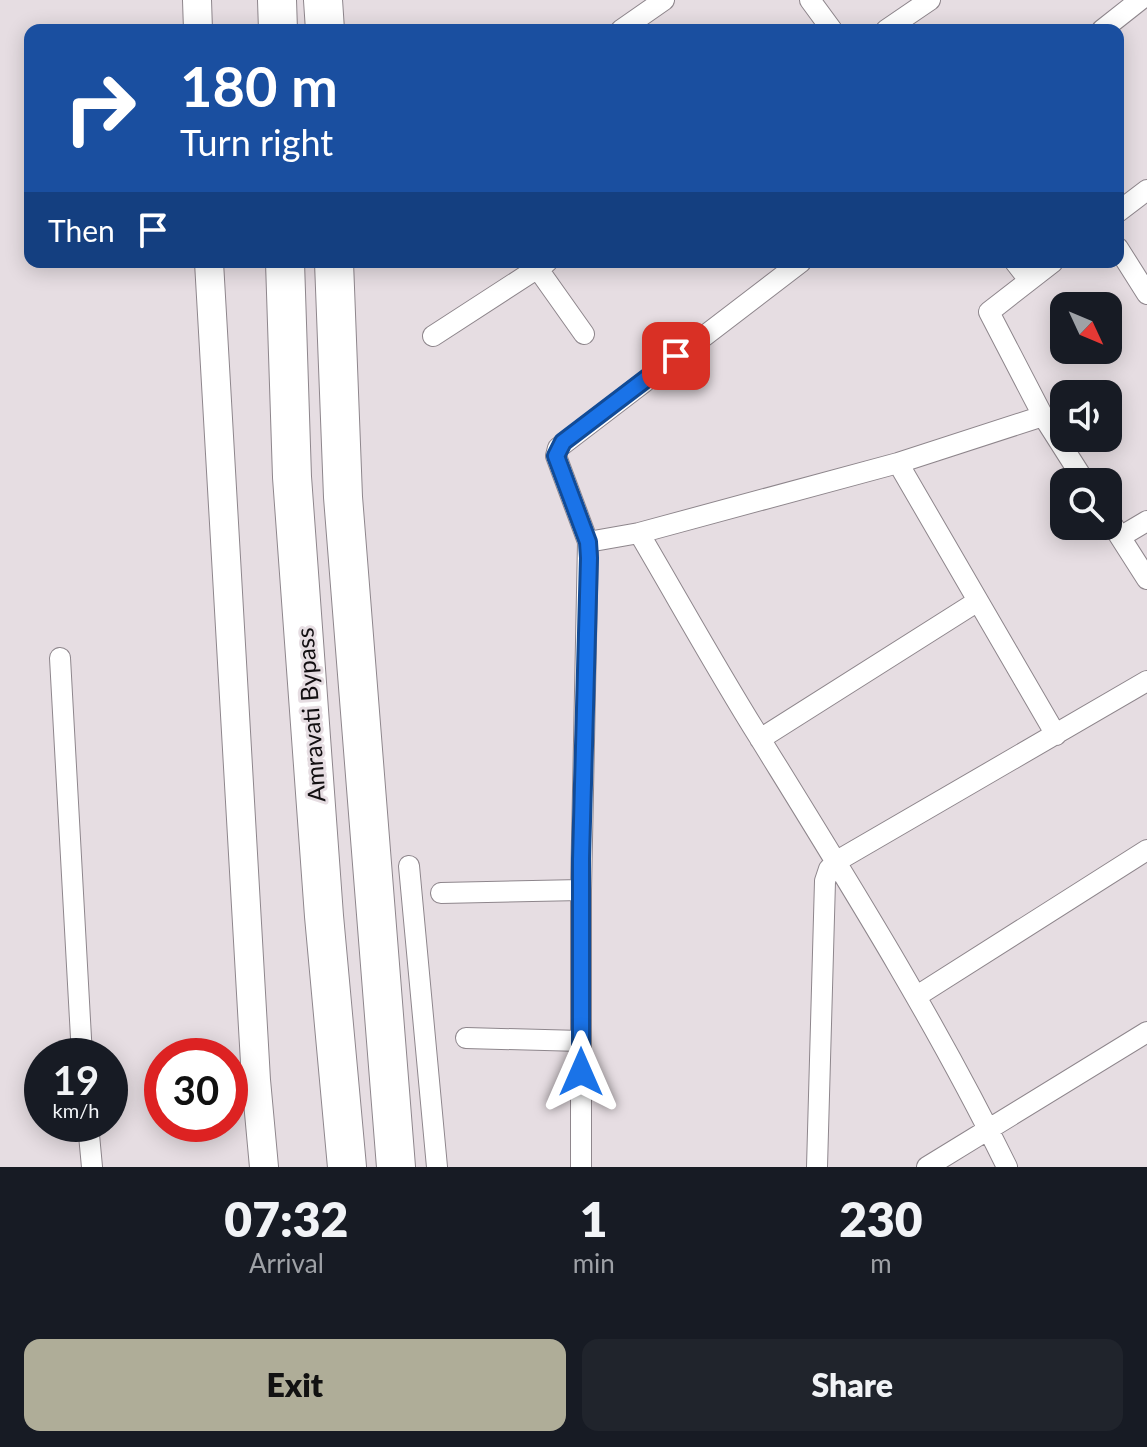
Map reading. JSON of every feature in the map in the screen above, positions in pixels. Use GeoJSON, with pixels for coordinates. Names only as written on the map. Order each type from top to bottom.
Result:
{"type":"FeatureCollection","features":[{"type":"Feature","properties":{"kind":"highway"},"geometry":{"type":"LineString","coordinates":[[277,0],[278,24]]}},
{"type":"Feature","properties":{"kind":"highway"},"geometry":{"type":"LineString","coordinates":[[323,0],[325,24]]}},
{"type":"Feature","properties":{"kind":"highway","name":"Amravati Bypass"},"geometry":{"type":"LineString","coordinates":[[285,268],[292,477],[324,916],[347,1167]]}},
{"type":"Feature","properties":{"kind":"highway","name":"Amravati Bypass"},"geometry":{"type":"LineString","coordinates":[[334,268],[343,497],[396,1164]]}},
{"type":"Feature","properties":{"kind":"main road"},"geometry":{"type":"LineString","coordinates":[[197,0],[198,24]]}},
{"type":"Feature","properties":{"kind":"main road"},"geometry":{"type":"LineString","coordinates":[[209,268],[255,1065],[264,1167]]}},
{"type":"Feature","properties":{"kind":"street"},"geometry":{"type":"LineString","coordinates":[[630,24],[664,0]]}},
{"type":"Feature","properties":{"kind":"street"},"geometry":{"type":"LineString","coordinates":[[810,0],[828,24]]}},
{"type":"Feature","properties":{"kind":"street"},"geometry":{"type":"LineString","coordinates":[[895,24],[930,0]]}},
{"type":"Feature","properties":{"kind":"street"},"geometry":{"type":"LineString","coordinates":[[1110,24],[1140,0]]}},
{"type":"Feature","properties":{"kind":"street"},"geometry":{"type":"LineString","coordinates":[[1124,207],[1147,190]]}},
{"type":"Feature","properties":{"kind":"street"},"geometry":{"type":"LineString","coordinates":[[1124,258],[1147,294]]}},
{"type":"Feature","properties":{"kind":"street"},"geometry":{"type":"LineString","coordinates":[[433,336],[533,268]]}},
{"type":"Feature","properties":{"kind":"street"},"geometry":{"type":"LineString","coordinates":[[542,268],[584,334]]}},
{"type":"Feature","properties":{"kind":"street"},"geometry":{"type":"LineString","coordinates":[[581,1167],[581,890],[588,542],[556,456],[558,448],[793,268]]}},
{"type":"Feature","properties":{"kind":"street"},"geometry":{"type":"LineString","coordinates":[[1020,268],[1029,280]]}},
{"type":"Feature","properties":{"kind":"street"},"geometry":{"type":"LineString","coordinates":[[1045,268],[989,312],[1043,416],[1076,468]]}},
{"type":"Feature","properties":{"kind":"street"},"geometry":{"type":"LineString","coordinates":[[588,542],[639,533],[898,463],[1043,416]]}},
{"type":"Feature","properties":{"kind":"street"},"geometry":{"type":"LineString","coordinates":[[898,463],[1056,735]]}},
{"type":"Feature","properties":{"kind":"street"},"geometry":{"type":"LineString","coordinates":[[1122,536],[1147,521]]}},
{"type":"Feature","properties":{"kind":"street"},"geometry":{"type":"LineString","coordinates":[[639,533],[917,996],[1007,1167]]}},
{"type":"Feature","properties":{"kind":"street"},"geometry":{"type":"LineString","coordinates":[[1122,540],[1147,579]]}},
{"type":"Feature","properties":{"kind":"street"},"geometry":{"type":"LineString","coordinates":[[760,739],[978,601]]}},
{"type":"Feature","properties":{"kind":"street"},"geometry":{"type":"LineString","coordinates":[[60,658],[81,1038]]}},
{"type":"Feature","properties":{"kind":"street"},"geometry":{"type":"LineString","coordinates":[[817,1167],[825,881],[829,869],[837,861],[1147,681]]}},
{"type":"Feature","properties":{"kind":"street"},"geometry":{"type":"LineString","coordinates":[[917,996],[1147,850]]}},
{"type":"Feature","properties":{"kind":"street"},"geometry":{"type":"LineString","coordinates":[[409,866],[437,1167]]}},
{"type":"Feature","properties":{"kind":"street"},"geometry":{"type":"LineString","coordinates":[[441,893],[581,890]]}},
{"type":"Feature","properties":{"kind":"street"},"geometry":{"type":"LineString","coordinates":[[927,1167],[1147,1032]]}},
{"type":"Feature","properties":{"kind":"street"},"geometry":{"type":"LineString","coordinates":[[466,1038],[581,1041]]}},
{"type":"Feature","properties":{"kind":"street"},"geometry":{"type":"LineString","coordinates":[[90,1142],[92,1167]]}},
{"type":"Feature","properties":{"kind":"route"},"geometry":{"type":"LineString","coordinates":[[581,1072],[581,859],[589,558],[588,542],[556,456],[563,442],[676,356]]}}]}
